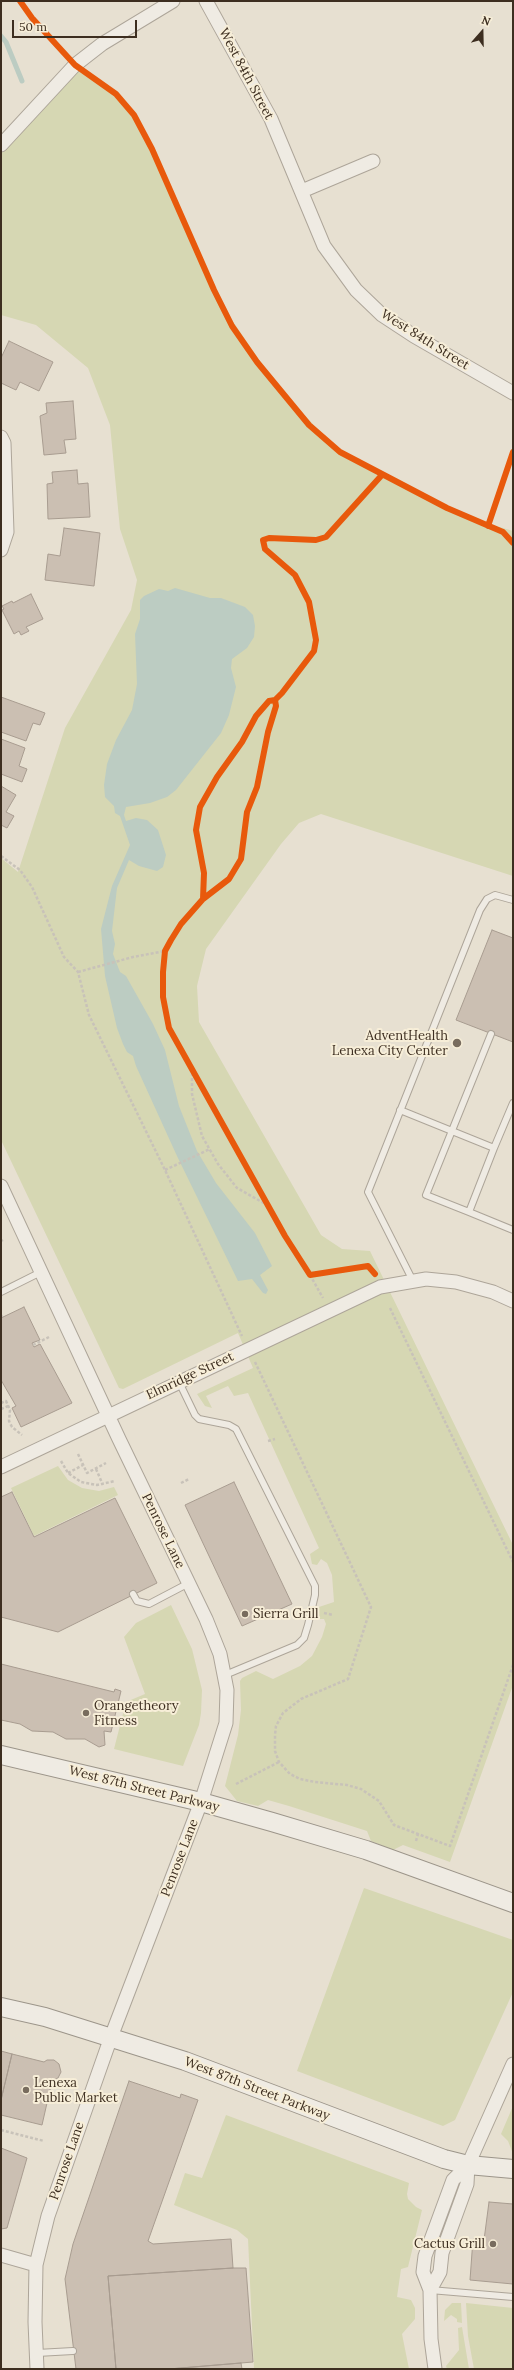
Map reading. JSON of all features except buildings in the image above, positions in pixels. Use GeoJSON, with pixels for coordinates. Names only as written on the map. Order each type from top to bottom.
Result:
{"type":"FeatureCollection","features":[{"type":"Feature","properties":{"kind":"main road","name":"West 87th Street Parkway"},"geometry":{"type":"LineString","coordinates":[[1,1755],[201,1802],[366,1850],[513,1903]]}},
{"type":"Feature","properties":{"kind":"main road","name":"West 87th Street Parkway"},"geometry":{"type":"LineString","coordinates":[[1,2007],[45,2017],[185,2061],[346,2124],[444,2160],[468,2165],[513,2169]]}},
{"type":"Feature","properties":{"kind":"street"},"geometry":{"type":"LineString","coordinates":[[1,145],[75,65],[102,44],[173,1]]}},
{"type":"Feature","properties":{"kind":"street","name":"West 84th Street"},"geometry":{"type":"LineString","coordinates":[[206,1],[271,119],[324,246],[356,290],[382,314],[414,336],[513,393]]}},
{"type":"Feature","properties":{"kind":"street"},"geometry":{"type":"LineString","coordinates":[[302,192],[373,161]]}},
{"type":"Feature","properties":{"kind":"street"},"geometry":{"type":"LineString","coordinates":[[1,437],[4,443],[7,532],[1,550]]}},
{"type":"Feature","properties":{"kind":"street","name":"Penrose Lane"},"geometry":{"type":"LineString","coordinates":[[1,1186],[108,1416],[189,1583],[211,1633],[225,1675],[228,1707],[226,1723],[201,1802],[111,2037],[48,2216],[36,2265],[36,2353],[38,2369]]}},
{"type":"Feature","properties":{"kind":"street","name":"Elmridge Street"},"geometry":{"type":"LineString","coordinates":[[1,1468],[380,1287],[426,1279],[456,1282],[493,1292],[513,1301]]}},
{"type":"Feature","properties":{"kind":"street"},"geometry":{"type":"LineString","coordinates":[[436,2369],[431,2339],[430,2290],[440,2272],[442,2253],[467,2184],[468,2165],[513,2064]]}},
{"type":"Feature","properties":{"kind":"street"},"geometry":{"type":"LineString","coordinates":[[1,2255],[36,2265]]}},
{"type":"Feature","properties":{"kind":"lane"},"geometry":{"type":"LineString","coordinates":[[414,1281],[368,1192],[480,910],[487,899],[495,895],[513,900]]}},
{"type":"Feature","properties":{"kind":"lane"},"geometry":{"type":"LineString","coordinates":[[491,1034],[426,1195],[513,1230]]}},
{"type":"Feature","properties":{"kind":"lane"},"geometry":{"type":"LineString","coordinates":[[469,1212],[513,1103]]}},
{"type":"Feature","properties":{"kind":"lane"},"geometry":{"type":"LineString","coordinates":[[400,1110],[494,1148]]}},
{"type":"Feature","properties":{"kind":"lane"},"geometry":{"type":"LineString","coordinates":[[1,1292],[41,1272]]}},
{"type":"Feature","properties":{"kind":"lane"},"geometry":{"type":"LineString","coordinates":[[179,1382],[195,1415],[199,1419],[229,1425],[236,1429],[315,1586],[316,1594],[304,1638],[294,1647],[225,1675]]}},
{"type":"Feature","properties":{"kind":"lane"},"geometry":{"type":"LineString","coordinates":[[133,1594],[137,1601],[149,1604],[189,1583]]}},
{"type":"Feature","properties":{"kind":"lane"},"geometry":{"type":"LineString","coordinates":[[430,2290],[513,2297]]}},
{"type":"Feature","properties":{"kind":"lane"},"geometry":{"type":"LineString","coordinates":[[36,2353],[74,2351]]}},
{"type":"Feature","properties":{"kind":"path"},"geometry":{"type":"LineString","coordinates":[[1,856],[20,870],[32,887],[64,958],[78,972],[89,1016],[165,1170],[248,1349],[371,1607],[348,1679],[301,1699],[282,1713],[276,1726],[275,1735],[275,1751],[279,1762],[290,1774],[300,1779],[315,1782],[347,1784],[360,1789],[379,1801],[394,1825],[450,1846],[513,1665]]}},
{"type":"Feature","properties":{"kind":"path"},"geometry":{"type":"LineString","coordinates":[[78,972],[133,957],[165,951]]}},
{"type":"Feature","properties":{"kind":"path"},"geometry":{"type":"LineString","coordinates":[[192,1068],[192,1094],[202,1136],[218,1164],[237,1188],[269,1206]]}},
{"type":"Feature","properties":{"kind":"path"},"geometry":{"type":"LineString","coordinates":[[165,1170],[210,1149]]}},
{"type":"Feature","properties":{"kind":"path"},"geometry":{"type":"LineString","coordinates":[[310,1275],[323,1299]]}},
{"type":"Feature","properties":{"kind":"path"},"geometry":{"type":"LineString","coordinates":[[390,1308],[513,1562]]}},
{"type":"Feature","properties":{"kind":"path"},"geometry":{"type":"LineString","coordinates":[[33,1345],[49,1337]]}},
{"type":"Feature","properties":{"kind":"path"},"geometry":{"type":"LineString","coordinates":[[1,1403],[6,1401],[10,1410],[9,1421],[12,1427],[22,1435]]}},
{"type":"Feature","properties":{"kind":"path"},"geometry":{"type":"LineString","coordinates":[[1,1409],[8,1406]]}},
{"type":"Feature","properties":{"kind":"path"},"geometry":{"type":"LineString","coordinates":[[268,1442],[275,1438]]}},
{"type":"Feature","properties":{"kind":"path"},"geometry":{"type":"LineString","coordinates":[[78,1454],[87,1473],[106,1463]]}},
{"type":"Feature","properties":{"kind":"path"},"geometry":{"type":"LineString","coordinates":[[61,1462],[68,1473],[81,1482],[103,1485],[115,1481]]}},
{"type":"Feature","properties":{"kind":"path"},"geometry":{"type":"LineString","coordinates":[[68,1473],[83,1465]]}},
{"type":"Feature","properties":{"kind":"path"},"geometry":{"type":"LineString","coordinates":[[96,1469],[103,1485]]}},
{"type":"Feature","properties":{"kind":"path"},"geometry":{"type":"LineString","coordinates":[[181,1483],[189,1479]]}},
{"type":"Feature","properties":{"kind":"path"},"geometry":{"type":"LineString","coordinates":[[324,1612],[333,1615]]}},
{"type":"Feature","properties":{"kind":"path"},"geometry":{"type":"LineString","coordinates":[[236,1784],[279,1762]]}},
{"type":"Feature","properties":{"kind":"path"},"geometry":{"type":"LineString","coordinates":[[416,1841],[418,1834]]}},
{"type":"Feature","properties":{"kind":"path"},"geometry":{"type":"LineString","coordinates":[[1,2130],[44,2141]]}},
{"type":"Feature","properties":{"kind":"green space"},"geometry":{"type":"Polygon","coordinates":[[[75,65],[133,111],[221,304],[275,383],[334,447],[373,471],[466,517],[513,531],[513,876],[321,814],[299,823],[281,844],[206,949],[197,986],[199,1022],[321,1235],[342,1249],[370,1251],[513,1545],[513,1685],[450,1862],[403,1845],[393,1850],[371,1841],[367,1831],[289,1806],[268,1800],[258,1806],[237,1801],[225,1786],[238,1735],[241,1710],[240,1681],[242,1678],[256,1671],[273,1679],[300,1666],[312,1656],[322,1637],[326,1624],[324,1619],[315,1619],[319,1607],[334,1602],[332,1575],[327,1563],[321,1559],[317,1565],[312,1564],[310,1554],[319,1548],[248,1393],[234,1396],[228,1386],[206,1396],[212,1408],[205,1406],[197,1394],[253,1368],[238,1333],[123,1389],[119,1388],[1,1140],[1,858],[18,872],[65,728],[131,610],[137,580],[120,529],[110,425],[88,368],[36,325],[1,315],[1,145],[75,65]]]}},
{"type":"Feature","properties":{"kind":"green space"},"geometry":{"type":"Polygon","coordinates":[[[58,1466],[68,1480],[82,1488],[99,1491],[114,1487],[118,1495],[34,1536],[11,1488],[58,1466]]]}},
{"type":"Feature","properties":{"kind":"green space"},"geometry":{"type":"Polygon","coordinates":[[[171,1605],[192,1649],[202,1690],[199,1725],[183,1766],[114,1749],[126,1702],[145,1694],[124,1637],[136,1623],[171,1605]]]}},
{"type":"Feature","properties":{"kind":"green space"},"geometry":{"type":"Polygon","coordinates":[[[364,1888],[513,1940],[513,1992],[455,2120],[443,2126],[297,2071],[364,1888]]]}},
{"type":"Feature","properties":{"kind":"green space"},"geometry":{"type":"Polygon","coordinates":[[[513,2106],[513,2154],[508,2141],[501,2134],[513,2106]]]}},
{"type":"Feature","properties":{"kind":"green space"},"geometry":{"type":"Polygon","coordinates":[[[226,2115],[409,2183],[407,2194],[408,2199],[416,2207],[422,2210],[408,2267],[401,2269],[397,2297],[411,2300],[415,2308],[415,2319],[402,2334],[409,2369],[254,2369],[248,2239],[237,2230],[174,2205],[185,2173],[202,2178],[226,2115]]]}},
{"type":"Feature","properties":{"kind":"green space"},"geometry":{"type":"Polygon","coordinates":[[[452,2303],[461,2303],[462,2323],[457,2322],[457,2319],[451,2315],[444,2321],[445,2310],[452,2303]]]}},
{"type":"Feature","properties":{"kind":"green space"},"geometry":{"type":"Polygon","coordinates":[[[466,2303],[513,2308],[513,2369],[474,2369],[468,2336],[466,2303]]]}},
{"type":"Feature","properties":{"kind":"green space"},"geometry":{"type":"Polygon","coordinates":[[[462,2327],[469,2369],[447,2369],[446,2366],[459,2350],[458,2328],[462,2327]]]}},
{"type":"Feature","properties":{"kind":"shaded area"},"geometry":{"type":"Polygon","coordinates":[[[175,588],[210,598],[221,598],[245,607],[253,615],[255,626],[254,637],[247,648],[232,659],[231,668],[236,687],[229,715],[221,733],[176,790],[167,797],[150,803],[126,807],[124,815],[126,821],[136,818],[147,820],[158,830],[166,855],[163,867],[157,871],[139,866],[129,860],[117,888],[112,931],[115,944],[113,954],[120,972],[126,976],[153,1024],[165,1050],[179,1106],[197,1151],[216,1183],[255,1233],[272,1266],[260,1275],[268,1290],[266,1294],[263,1293],[252,1279],[238,1281],[177,1156],[136,1066],[133,1056],[127,1052],[123,1044],[117,1028],[105,976],[101,929],[112,886],[130,845],[120,816],[115,813],[114,806],[105,797],[104,785],[107,764],[116,740],[132,710],[137,684],[135,634],[140,619],[140,600],[144,596],[159,589],[168,591],[175,588]]]}},
{"type":"Feature","properties":{"kind":"waterway"},"geometry":{"type":"LineString","coordinates":[[1,36],[6,42],[22,81]]}},
{"type":"Feature","properties":{"kind":"cycle path"},"geometry":{"type":"LineString","coordinates":[[20,1],[32,18],[75,65],[116,94],[134,115],[152,149],[214,290],[232,326],[257,362],[309,425],[340,452],[447,508],[503,532],[513,543]]}},
{"type":"Feature","properties":{"kind":"cycle path"},"geometry":{"type":"LineString","coordinates":[[488,526],[513,452]]}},
{"type":"Feature","properties":{"kind":"cycle path"},"geometry":{"type":"LineString","coordinates":[[375,1274],[368,1266],[310,1275],[285,1236],[169,1028],[163,997],[163,972],[165,951],[171,940],[181,924],[203,899],[204,873],[196,830],[200,807],[217,777],[242,742],[256,716],[269,701],[275,700],[282,693],[314,651],[316,640],[309,602],[295,575],[265,549],[263,540],[269,538],[316,540],[326,537],[381,476]]}},
{"type":"Feature","properties":{"kind":"cycle path"},"geometry":{"type":"LineString","coordinates":[[203,899],[229,879],[241,859],[247,812],[257,787],[268,732],[276,706],[275,700]]}},
{"type":"Feature","properties":{"kind":"place","name":"AdventHealth Lenexa City Center"},"geometry":{"type":"Point","coordinates":[457,1043]}},
{"type":"Feature","properties":{"kind":"place","name":"Sierra Grill"},"geometry":{"type":"Point","coordinates":[245,1614]}},
{"type":"Feature","properties":{"kind":"place","name":"Orangetheory Fitness"},"geometry":{"type":"Point","coordinates":[86,1713]}},
{"type":"Feature","properties":{"kind":"place","name":"Lenexa Public Market"},"geometry":{"type":"Point","coordinates":[26,2090]}},
{"type":"Feature","properties":{"kind":"place","name":"Cactus Grill"},"geometry":{"type":"Point","coordinates":[493,2244]}}]}
